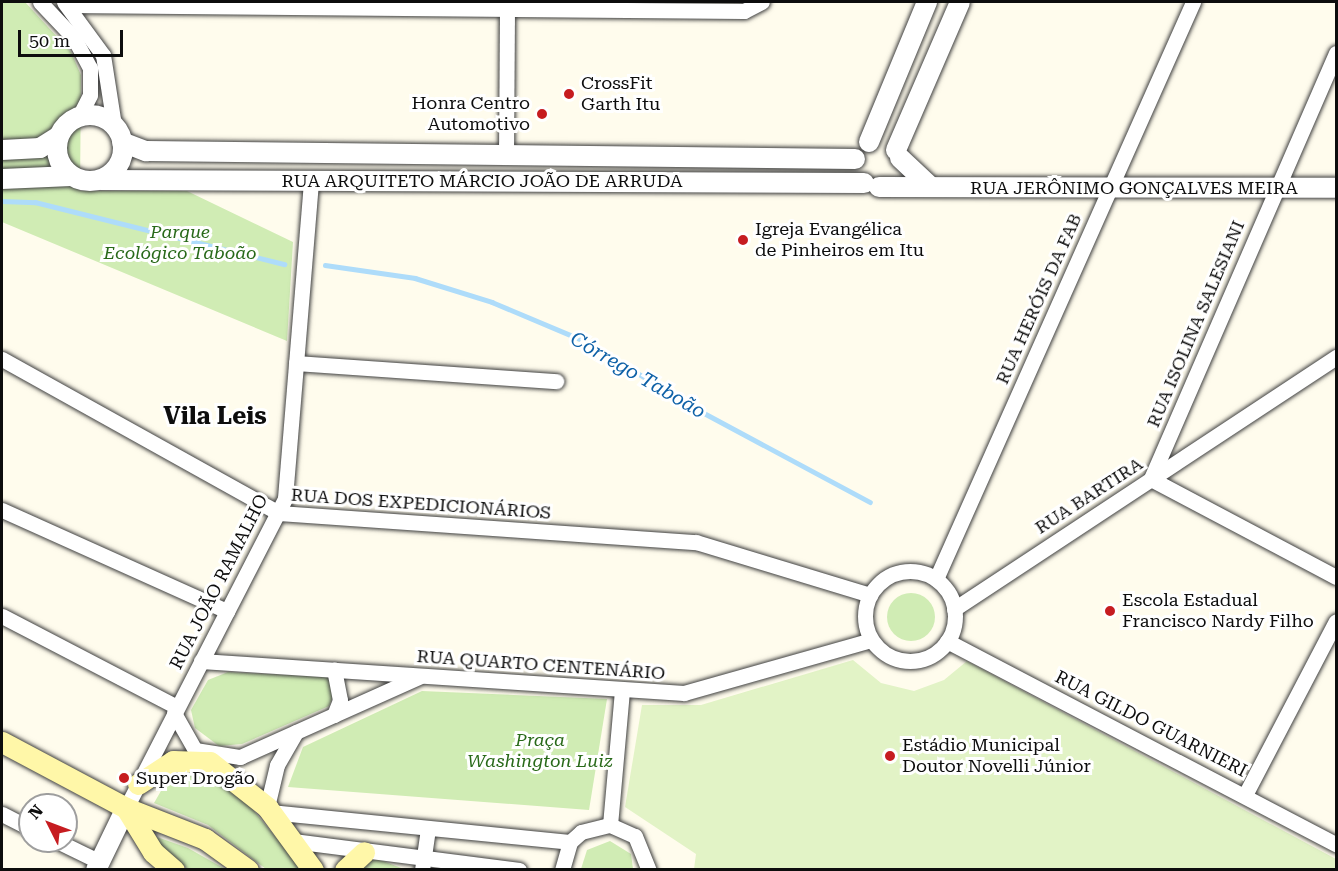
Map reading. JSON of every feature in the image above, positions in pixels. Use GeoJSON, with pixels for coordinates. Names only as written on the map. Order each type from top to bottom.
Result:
{"type":"FeatureCollection","features":[{"type":"Feature","properties":{"kind":"main road"},"geometry":{"type":"LineString","coordinates":[[2,742],[126,808],[205,839],[248,870]]}},
{"type":"Feature","properties":{"kind":"main road"},"geometry":{"type":"LineString","coordinates":[[138,784],[173,761],[210,762],[268,809],[313,870]]}},
{"type":"Feature","properties":{"kind":"main road"},"geometry":{"type":"LineString","coordinates":[[126,808],[153,852],[174,870]]}},
{"type":"Feature","properties":{"kind":"main road"},"geometry":{"type":"LineString","coordinates":[[345,870],[364,852]]}},
{"type":"Feature","properties":{"kind":"street"},"geometry":{"type":"LineString","coordinates":[[2,150],[40,148],[79,117],[90,95],[90,68],[74,38],[40,2]]}},
{"type":"Feature","properties":{"kind":"street"},"geometry":{"type":"LineString","coordinates":[[65,3],[422,5],[507,9],[574,5],[744,11],[762,2]]}},
{"type":"Feature","properties":{"kind":"street"},"geometry":{"type":"LineString","coordinates":[[927,2],[868,142],[855,159],[872,185],[898,174],[898,154],[960,2]]}},
{"type":"Feature","properties":{"kind":"street","name":"RUA HERÓIS DA FAB"},"geometry":{"type":"LineString","coordinates":[[936,579],[1193,2]]}},
{"type":"Feature","properties":{"kind":"street"},"geometry":{"type":"LineString","coordinates":[[2,179],[71,176],[100,180],[120,161],[118,134],[106,63],[65,3]]}},
{"type":"Feature","properties":{"kind":"street"},"geometry":{"type":"LineString","coordinates":[[506,155],[507,9]]}},
{"type":"Feature","properties":{"kind":"street","name":"RUA ISOLINA SALESIANI"},"geometry":{"type":"LineString","coordinates":[[1151,479],[1336,54]]}},
{"type":"Feature","properties":{"kind":"street"},"geometry":{"type":"LineString","coordinates":[[79,117],[97,116],[118,134]]}},
{"type":"Feature","properties":{"kind":"street","name":"RUA ARQUITETO MÁRCIO JOÃO DE ARRUDA"},"geometry":{"type":"LineString","coordinates":[[118,134],[146,151],[855,159]]}},
{"type":"Feature","properties":{"kind":"street"},"geometry":{"type":"LineString","coordinates":[[59,135],[58,158],[71,176]]}},
{"type":"Feature","properties":{"kind":"street"},"geometry":{"type":"LineString","coordinates":[[868,142],[884,141],[931,187]]}},
{"type":"Feature","properties":{"kind":"street","name":"RUA ARQUITETO MÁRCIO JOÃO DE ARRUDA"},"geometry":{"type":"LineString","coordinates":[[100,180],[872,185]]}},
{"type":"Feature","properties":{"kind":"street","name":"RUA JOÃO RAMALHO"},"geometry":{"type":"LineString","coordinates":[[126,808],[285,498],[311,180]]}},
{"type":"Feature","properties":{"kind":"street","name":"RUA JERÔNIMO GONÇALVES MEIRA"},"geometry":{"type":"LineString","coordinates":[[872,185],[1336,188]]}},
{"type":"Feature","properties":{"kind":"street","name":"RUA BARTIRA"},"geometry":{"type":"LineString","coordinates":[[954,609],[1336,357]]}},
{"type":"Feature","properties":{"kind":"street","name":"RUA DOS EXPEDICIONÁRIOS"},"geometry":{"type":"LineString","coordinates":[[2,359],[279,513],[696,542],[870,595]]}},
{"type":"Feature","properties":{"kind":"street"},"geometry":{"type":"LineString","coordinates":[[296,363],[556,381]]}},
{"type":"Feature","properties":{"kind":"street"},"geometry":{"type":"LineString","coordinates":[[1151,479],[1336,577]]}},
{"type":"Feature","properties":{"kind":"street"},"geometry":{"type":"LineString","coordinates":[[2,510],[227,610]]}},
{"type":"Feature","properties":{"kind":"street"},"geometry":{"type":"LineString","coordinates":[[915,571],[936,579],[954,609],[947,641],[928,657],[902,661],[871,640],[864,618],[870,595],[894,574],[915,571]]}},
{"type":"Feature","properties":{"kind":"street"},"geometry":{"type":"LineString","coordinates":[[2,616],[176,710],[195,750],[227,759],[296,732],[422,676]]}},
{"type":"Feature","properties":{"kind":"street"},"geometry":{"type":"LineString","coordinates":[[1245,795],[1336,621]]}},
{"type":"Feature","properties":{"kind":"street","name":"RUA QUARTO CENTENÁRIO"},"geometry":{"type":"LineString","coordinates":[[201,661],[622,691],[684,693],[871,640]]}},
{"type":"Feature","properties":{"kind":"street","name":"RUA GILDO GUARNIERI"},"geometry":{"type":"LineString","coordinates":[[947,641],[1336,844]]}},
{"type":"Feature","properties":{"kind":"street"},"geometry":{"type":"LineString","coordinates":[[334,670],[340,700],[334,715]]}},
{"type":"Feature","properties":{"kind":"street"},"geometry":{"type":"LineString","coordinates":[[610,825],[622,691]]}},
{"type":"Feature","properties":{"kind":"street"},"geometry":{"type":"LineString","coordinates":[[296,732],[278,765],[268,809],[428,829],[570,843]]}},
{"type":"Feature","properties":{"kind":"street"},"geometry":{"type":"LineString","coordinates":[[77,853],[98,866],[126,808]]}},
{"type":"Feature","properties":{"kind":"street"},"geometry":{"type":"LineString","coordinates":[[2,813],[18,822]]}},
{"type":"Feature","properties":{"kind":"street"},"geometry":{"type":"LineString","coordinates":[[562,870],[570,843],[594,826],[610,825],[635,836],[649,870]]}},
{"type":"Feature","properties":{"kind":"street"},"geometry":{"type":"LineString","coordinates":[[423,864],[428,829]]}},
{"type":"Feature","properties":{"kind":"street"},"geometry":{"type":"LineString","coordinates":[[293,841],[423,864],[519,870]]}},
{"type":"Feature","properties":{"kind":"green space","name":"Parque Ecológico Taboão"},"geometry":{"type":"Polygon","coordinates":[[[2,2],[25,2],[71,52],[81,75],[80,191],[187,191],[293,242],[287,341],[2,222],[2,2]]]}},
{"type":"Feature","properties":{"kind":"green space"},"geometry":{"type":"Polygon","coordinates":[[[906,593],[916,593],[928,600],[935,612],[935,622],[928,634],[916,641],[906,641],[891,630],[887,622],[887,612],[898,597],[906,593]]]}},
{"type":"Feature","properties":{"kind":"green space","name":"Estádio Municipal Doutor Novelli Júnior"},"geometry":{"type":"Polygon","coordinates":[[[853,660],[881,683],[914,691],[944,680],[967,661],[1336,859],[1336,869],[694,869],[696,854],[625,807],[642,705],[701,705],[853,660]]]}},
{"type":"Feature","properties":{"kind":"green space"},"geometry":{"type":"Polygon","coordinates":[[[228,672],[328,677],[334,694],[329,706],[242,744],[219,746],[195,728],[191,710],[208,680],[228,672]]]}},
{"type":"Feature","properties":{"kind":"green space","name":"Praça Washington Luiz"},"geometry":{"type":"Polygon","coordinates":[[[422,691],[607,699],[589,810],[288,787],[303,747],[422,691]]]}},
{"type":"Feature","properties":{"kind":"green space"},"geometry":{"type":"Polygon","coordinates":[[[193,768],[211,770],[230,782],[302,869],[266,869],[208,825],[154,803],[169,777],[193,768]]]}},
{"type":"Feature","properties":{"kind":"green space"},"geometry":{"type":"Polygon","coordinates":[[[157,837],[188,848],[225,869],[188,869],[161,848],[157,837]]]}},
{"type":"Feature","properties":{"kind":"green space"},"geometry":{"type":"Polygon","coordinates":[[[610,841],[631,854],[633,869],[581,869],[587,850],[610,841]]]}},
{"type":"Feature","properties":{"kind":"green space"},"geometry":{"type":"Polygon","coordinates":[[[369,860],[380,860],[404,869],[354,870],[369,860]]]}},
{"type":"Feature","properties":{"kind":"waterway","name":"Córrego Taboão"},"geometry":{"type":"LineString","coordinates":[[2,201],[35,202],[284,264]]}},
{"type":"Feature","properties":{"kind":"waterway","name":"Córrego Taboão"},"geometry":{"type":"LineString","coordinates":[[325,265],[415,278],[492,302],[587,342],[691,406],[870,502]]}},
{"type":"Feature","properties":{"kind":"place","name":"CrossFit Garth Itu"},"geometry":{"type":"Point","coordinates":[569,94]}},
{"type":"Feature","properties":{"kind":"place","name":"Honra Centro Automotivo"},"geometry":{"type":"Point","coordinates":[542,114]}},
{"type":"Feature","properties":{"kind":"place","name":"Igreja Evangélica de Pinheiros em Itu"},"geometry":{"type":"Point","coordinates":[743,240]}},
{"type":"Feature","properties":{"kind":"place","name":"Escola Estadual Francisco Nardy Filho"},"geometry":{"type":"Point","coordinates":[1110,611]}},
{"type":"Feature","properties":{"kind":"place","name":"Estádio Municipal Doutor Novelli Júnior"},"geometry":{"type":"Point","coordinates":[890,756]}},
{"type":"Feature","properties":{"kind":"place","name":"Super Drogão"},"geometry":{"type":"Point","coordinates":[124,778]}},
{"type":"Feature","properties":{"kind":"district","name":"Vila Leis"},"geometry":{"type":"Point","coordinates":[215,417]}}]}
